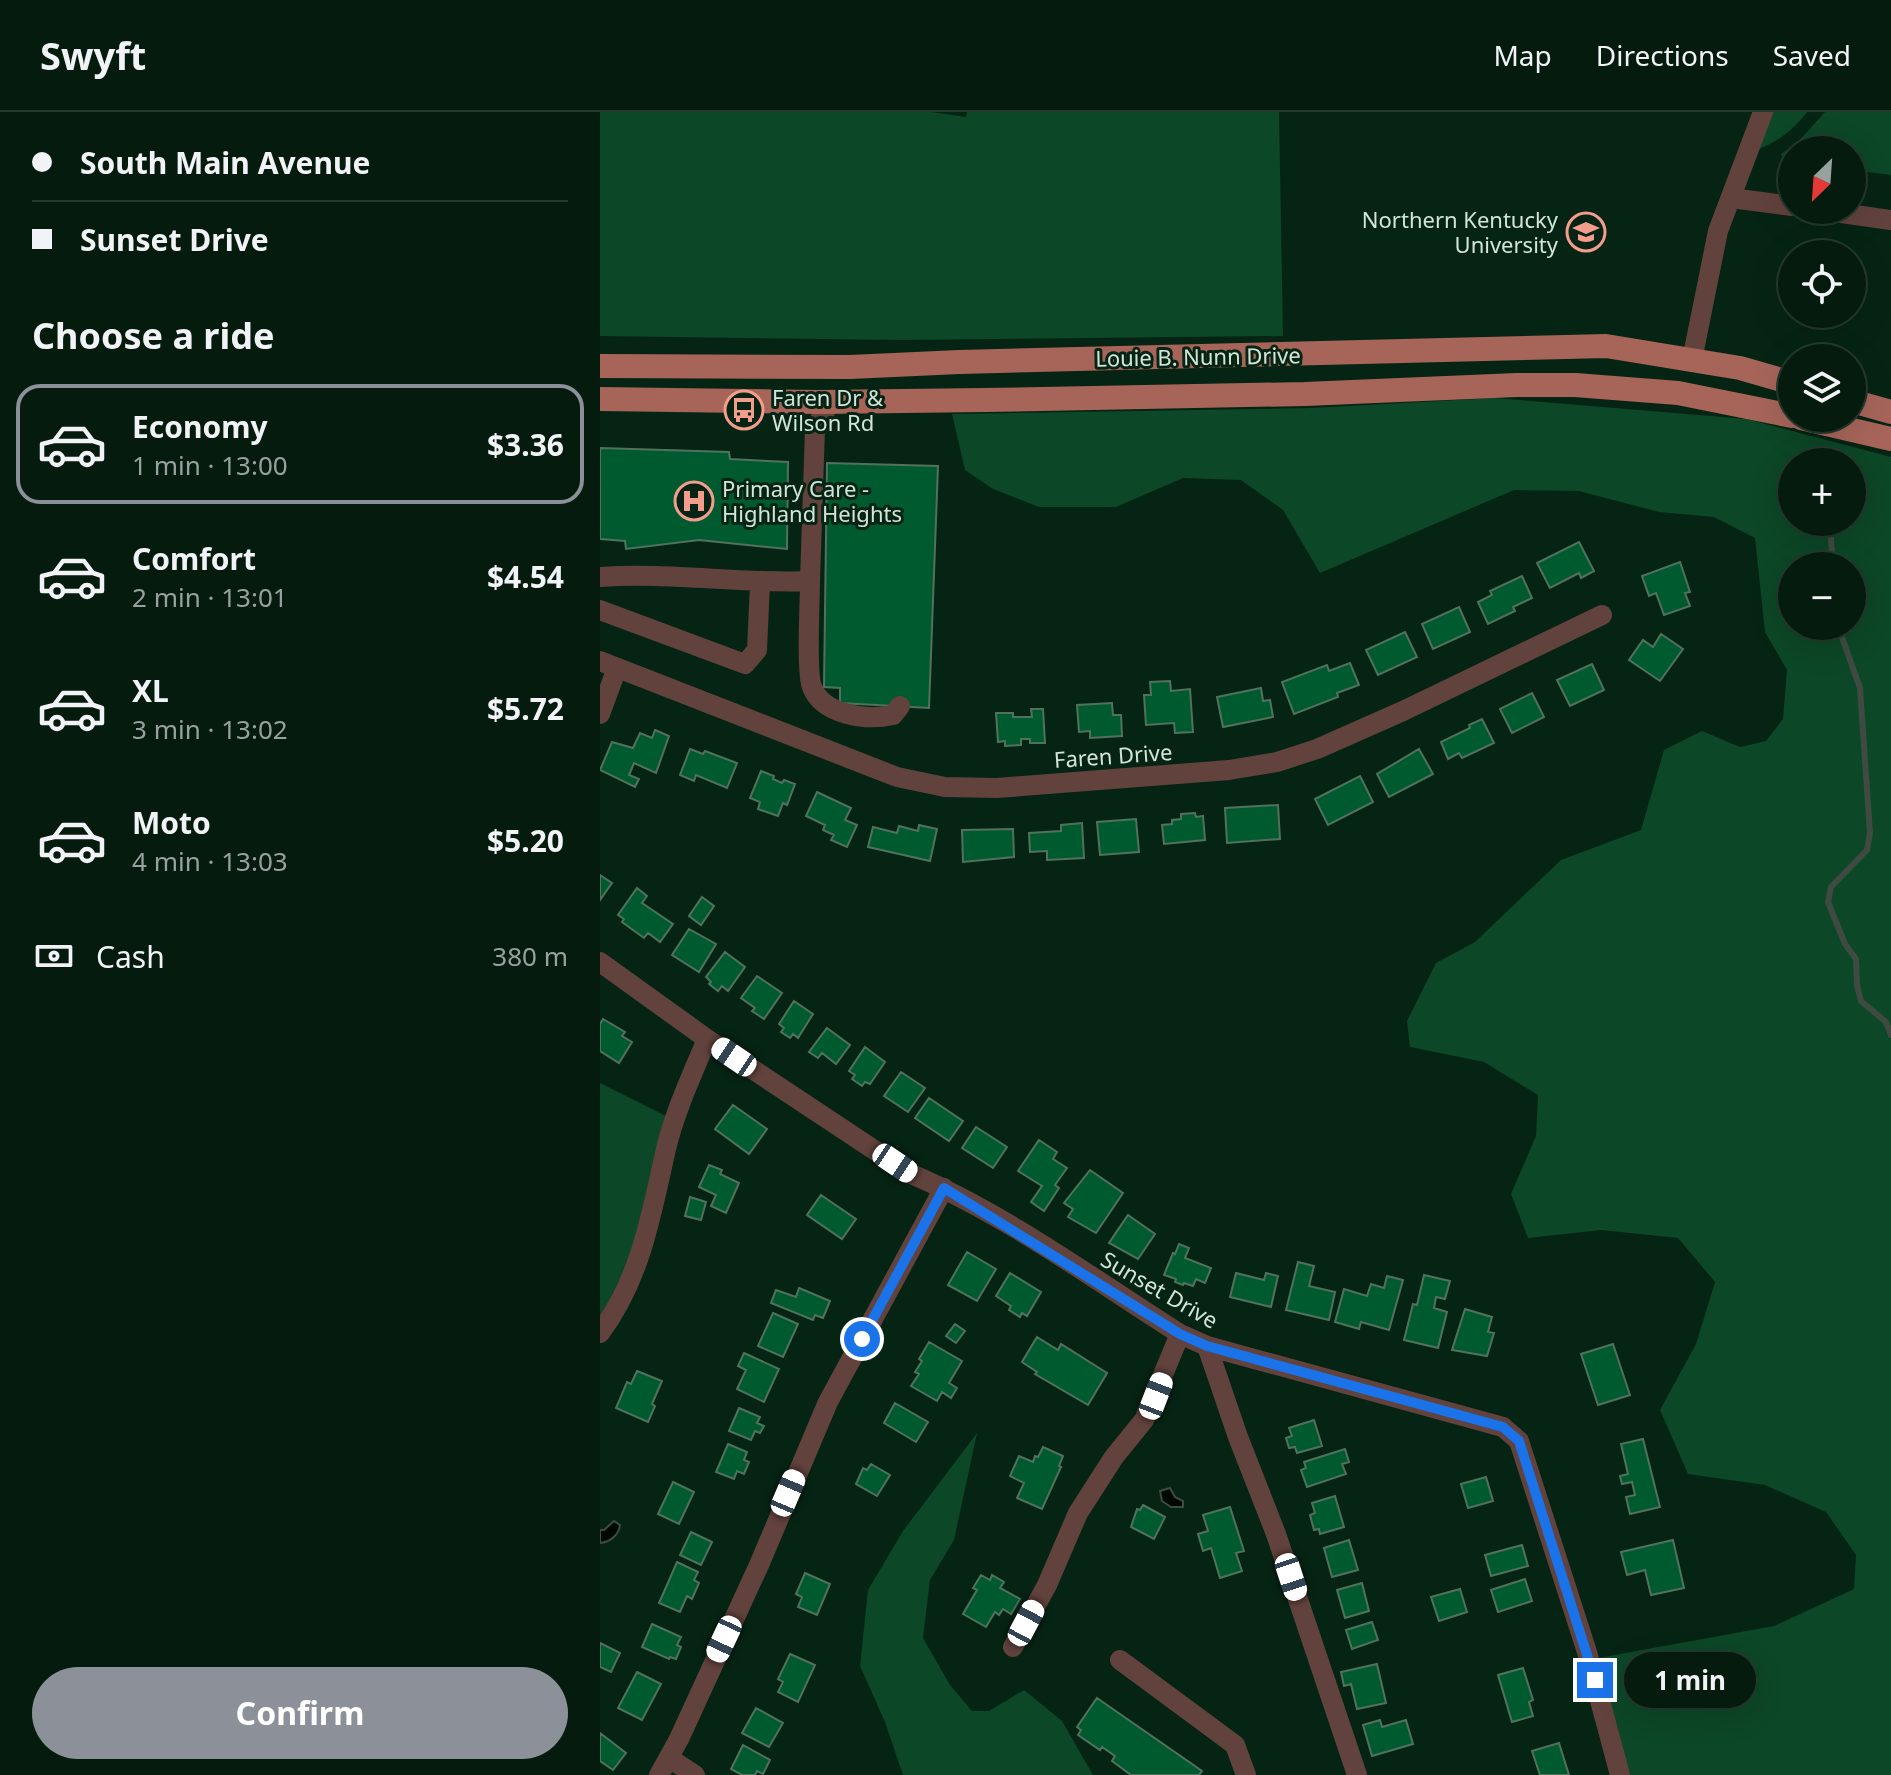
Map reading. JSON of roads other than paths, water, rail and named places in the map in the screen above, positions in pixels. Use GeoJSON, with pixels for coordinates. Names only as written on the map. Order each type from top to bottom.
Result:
{"type":"FeatureCollection","features":[{"type":"Feature","properties":{"kind":"main road","name":"Louie B. Nunn Drive"},"geometry":{"type":"LineString","coordinates":[[600,366],[850,367],[1606,346],[1740,368],[1778,379]]}},
{"type":"Feature","properties":{"kind":"main road","name":"Louie B. Nunn Drive"},"geometry":{"type":"LineString","coordinates":[[600,399],[831,401],[1305,394],[1575,385],[1678,393],[1778,413]]}},
{"type":"Feature","properties":{"kind":"main road"},"geometry":{"type":"LineString","coordinates":[[1866,405],[1891,412]]}},
{"type":"Feature","properties":{"kind":"main road"},"geometry":{"type":"LineString","coordinates":[[1861,432],[1891,439]]}},
{"type":"Feature","properties":{"kind":"street"},"geometry":{"type":"LineString","coordinates":[[1692,360],[1718,231],[1763,112]]}},
{"type":"Feature","properties":{"kind":"street"},"geometry":{"type":"LineString","coordinates":[[1731,198],[1778,204]]}},
{"type":"Feature","properties":{"kind":"street"},"geometry":{"type":"LineString","coordinates":[[1866,216],[1891,220]]}},
{"type":"Feature","properties":{"kind":"street"},"geometry":{"type":"LineString","coordinates":[[652,400],[653,368]]}},
{"type":"Feature","properties":{"kind":"street"},"geometry":{"type":"LineString","coordinates":[[798,401],[815,428]]}},
{"type":"Feature","properties":{"kind":"street"},"geometry":{"type":"LineString","coordinates":[[831,401],[815,428],[810,685],[822,703],[848,714],[880,718],[893,715],[900,706]]}},
{"type":"Feature","properties":{"kind":"street"},"geometry":{"type":"LineString","coordinates":[[600,577],[633,575],[760,583],[810,581]]}},
{"type":"Feature","properties":{"kind":"street"},"geometry":{"type":"LineString","coordinates":[[600,610],[745,664],[757,650],[760,583]]}},
{"type":"Feature","properties":{"kind":"street","name":"Faren Drive"},"geometry":{"type":"LineString","coordinates":[[600,714],[608,665],[897,777],[945,787],[997,788],[1229,770],[1297,757],[1403,711],[1602,615]]}},
{"type":"Feature","properties":{"kind":"street","name":"Sunset Drive"},"geometry":{"type":"LineString","coordinates":[[600,962],[707,1039],[909,1173],[944,1188],[1180,1334],[1207,1346],[1503,1427],[1519,1441],[1587,1652],[1620,1775]]}},
{"type":"Feature","properties":{"kind":"street"},"geometry":{"type":"LineString","coordinates":[[600,1333],[623,1298],[638,1265],[672,1130],[707,1039]]}},
{"type":"Feature","properties":{"kind":"street"},"geometry":{"type":"LineString","coordinates":[[695,1775],[664,1767],[759,1565],[828,1402],[944,1188]]}},
{"type":"Feature","properties":{"kind":"street"},"geometry":{"type":"LineString","coordinates":[[1013,1647],[1047,1585],[1078,1513],[1114,1457],[1144,1420],[1180,1334]]}},
{"type":"Feature","properties":{"kind":"street"},"geometry":{"type":"LineString","coordinates":[[1207,1346],[1276,1534],[1357,1775]]}},
{"type":"Feature","properties":{"kind":"street"},"geometry":{"type":"LineString","coordinates":[[1120,1660],[1235,1745],[1246,1775]]}},
{"type":"Feature","properties":{"kind":"waterway"},"geometry":{"type":"LineString","coordinates":[[1831,539],[1832,552]]}},
{"type":"Feature","properties":{"kind":"waterway"},"geometry":{"type":"LineString","coordinates":[[1843,640],[1860,688],[1870,833],[1867,850],[1831,887],[1828,902],[1845,944],[1856,959],[1861,1001],[1886,1022],[1891,1035]]}},
{"type":"Feature","properties":{"kind":"place","name":"Northern Kentucky University"},"geometry":{"type":"Point","coordinates":[1586,232]}},
{"type":"Feature","properties":{"kind":"place","name":"Faren Dr & Wilson Rd"},"geometry":{"type":"Point","coordinates":[744,410]}},
{"type":"Feature","properties":{"kind":"place","name":"Primary Care - Highland Heights"},"geometry":{"type":"Point","coordinates":[694,501]}}]}
